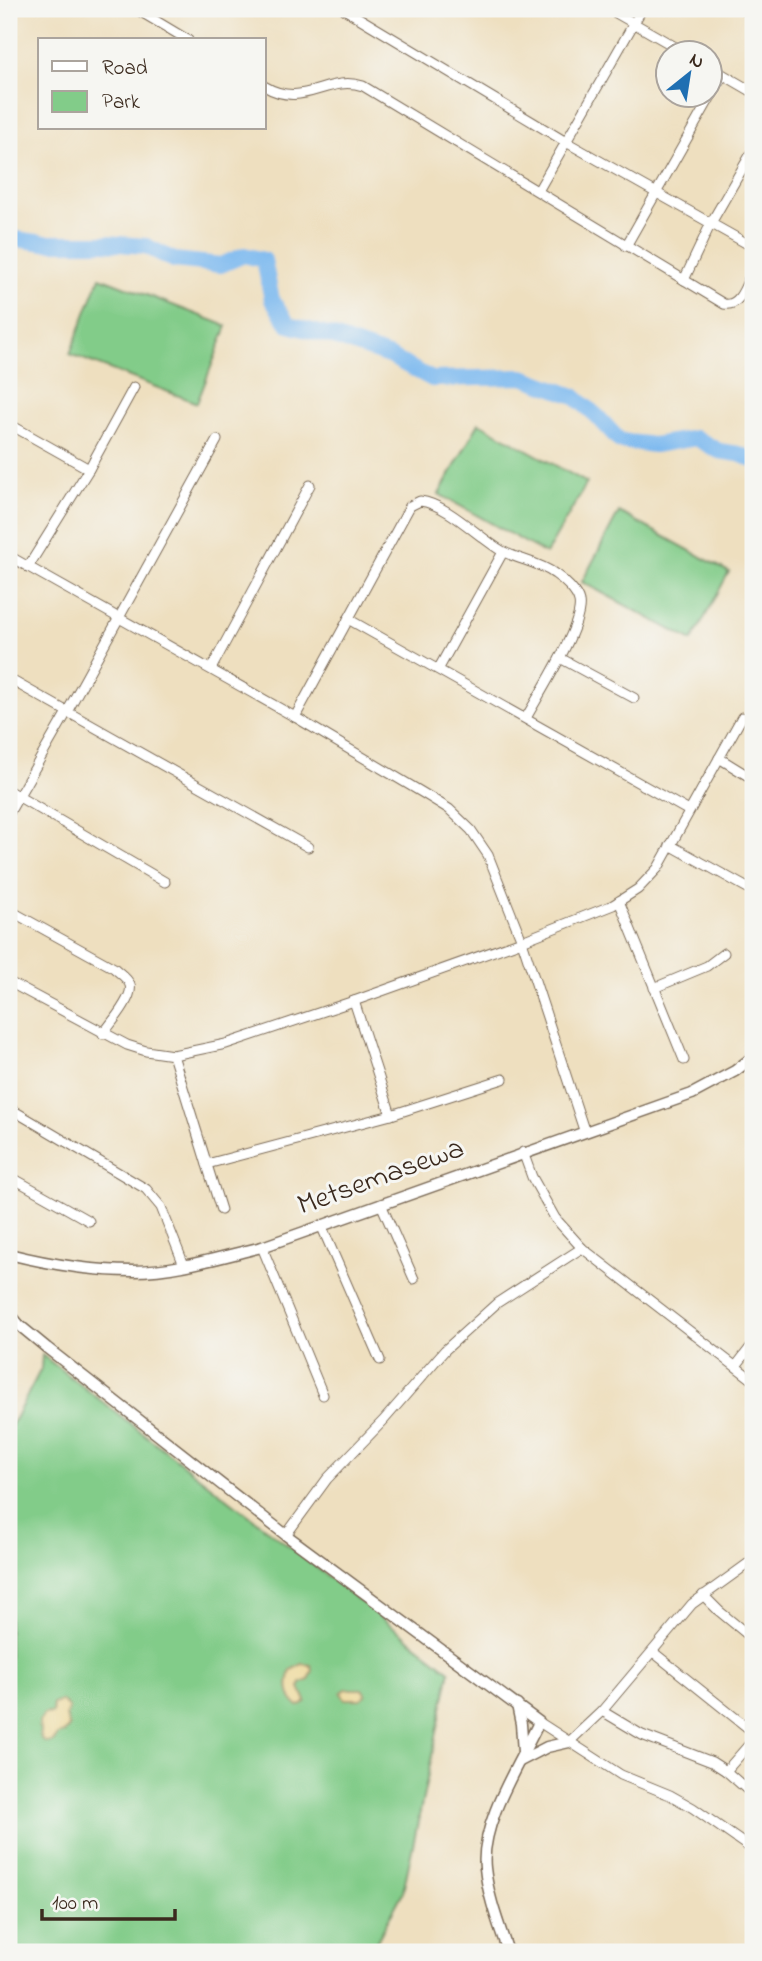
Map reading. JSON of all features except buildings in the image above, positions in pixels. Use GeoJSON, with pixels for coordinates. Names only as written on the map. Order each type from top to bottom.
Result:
{"type":"FeatureCollection","features":[{"type":"Feature","properties":{"kind":"street"},"geometry":{"type":"LineString","coordinates":[[136,9],[185,38]]}},
{"type":"Feature","properties":{"kind":"street"},"geometry":{"type":"LineString","coordinates":[[609,9],[659,38]]}},
{"type":"Feature","properties":{"kind":"street"},"geometry":{"type":"LineString","coordinates":[[537,191],[642,9]]}},
{"type":"Feature","properties":{"kind":"street"},"geometry":{"type":"LineString","coordinates":[[742,9],[753,15]]}},
{"type":"Feature","properties":{"kind":"street"},"geometry":{"type":"LineString","coordinates":[[349,10],[566,142],[753,247]]}},
{"type":"Feature","properties":{"kind":"street"},"geometry":{"type":"LineString","coordinates":[[724,76],[753,92]]}},
{"type":"Feature","properties":{"kind":"street"},"geometry":{"type":"LineString","coordinates":[[266,87],[287,96],[346,83],[363,86],[724,304],[736,302],[752,275]]}},
{"type":"Feature","properties":{"kind":"street"},"geometry":{"type":"LineString","coordinates":[[626,246],[704,108]]}},
{"type":"Feature","properties":{"kind":"street"},"geometry":{"type":"LineString","coordinates":[[684,280],[711,223],[753,150]]}},
{"type":"Feature","properties":{"kind":"street"},"geometry":{"type":"LineString","coordinates":[[28,567],[89,469],[134,387]]}},
{"type":"Feature","properties":{"kind":"street"},"geometry":{"type":"LineString","coordinates":[[9,424],[89,469]]}},
{"type":"Feature","properties":{"kind":"street"},"geometry":{"type":"LineString","coordinates":[[9,813],[13,793],[67,712],[217,440]]}},
{"type":"Feature","properties":{"kind":"street"},"geometry":{"type":"LineString","coordinates":[[211,669],[310,485]]}},
{"type":"Feature","properties":{"kind":"street"},"geometry":{"type":"LineString","coordinates":[[295,717],[405,514],[415,502],[427,502],[503,552],[537,564],[556,575],[579,601],[579,614],[560,658],[526,718]]}},
{"type":"Feature","properties":{"kind":"street"},"geometry":{"type":"LineString","coordinates":[[439,668],[503,552]]}},
{"type":"Feature","properties":{"kind":"street"},"geometry":{"type":"LineString","coordinates":[[9,556],[295,717],[449,809],[471,830],[488,855],[522,941],[584,1130]]}},
{"type":"Feature","properties":{"kind":"street"},"geometry":{"type":"LineString","coordinates":[[348,619],[689,811]]}},
{"type":"Feature","properties":{"kind":"street"},"geometry":{"type":"LineString","coordinates":[[560,658],[635,698]]}},
{"type":"Feature","properties":{"kind":"street"},"geometry":{"type":"LineString","coordinates":[[9,679],[308,848]]}},
{"type":"Feature","properties":{"kind":"street"},"geometry":{"type":"LineString","coordinates":[[9,982],[103,1034],[146,1051],[173,1055],[226,1044],[354,1002],[582,919],[638,889],[657,868],[742,717]]}},
{"type":"Feature","properties":{"kind":"street"},"geometry":{"type":"LineString","coordinates":[[719,758],[753,779]]}},
{"type":"Feature","properties":{"kind":"street"},"geometry":{"type":"LineString","coordinates":[[13,793],[165,882]]}},
{"type":"Feature","properties":{"kind":"street"},"geometry":{"type":"LineString","coordinates":[[670,845],[753,891]]}},
{"type":"Feature","properties":{"kind":"street"},"geometry":{"type":"LineString","coordinates":[[619,901],[684,1060]]}},
{"type":"Feature","properties":{"kind":"street"},"geometry":{"type":"LineString","coordinates":[[9,910],[114,968],[127,979],[131,986],[130,996],[103,1034]]}},
{"type":"Feature","properties":{"kind":"street"},"geometry":{"type":"LineString","coordinates":[[654,988],[707,966],[724,953]]}},
{"type":"Feature","properties":{"kind":"street"},"geometry":{"type":"LineString","coordinates":[[354,1002],[391,1115]]}},
{"type":"Feature","properties":{"kind":"street"},"geometry":{"type":"LineString","coordinates":[[173,1055],[221,1210]]}},
{"type":"Feature","properties":{"kind":"street","name":"Metsemasewa"},"geometry":{"type":"LineString","coordinates":[[9,1254],[47,1263],[134,1271],[184,1265],[262,1247],[584,1130],[692,1094],[735,1071],[753,1057]]}},
{"type":"Feature","properties":{"kind":"street"},"geometry":{"type":"LineString","coordinates":[[207,1164],[391,1115],[503,1079]]}},
{"type":"Feature","properties":{"kind":"street"},"geometry":{"type":"LineString","coordinates":[[9,1108],[146,1189],[161,1208],[184,1265]]}},
{"type":"Feature","properties":{"kind":"street"},"geometry":{"type":"LineString","coordinates":[[523,1152],[532,1177],[555,1218],[582,1248],[753,1380]]}},
{"type":"Feature","properties":{"kind":"street"},"geometry":{"type":"LineString","coordinates":[[9,1176],[89,1221]]}},
{"type":"Feature","properties":{"kind":"street"},"geometry":{"type":"LineString","coordinates":[[381,1204],[414,1279]]}},
{"type":"Feature","properties":{"kind":"street"},"geometry":{"type":"LineString","coordinates":[[321,1226],[380,1360]]}},
{"type":"Feature","properties":{"kind":"street"},"geometry":{"type":"LineString","coordinates":[[262,1247],[323,1395]]}},
{"type":"Feature","properties":{"kind":"street"},"geometry":{"type":"LineString","coordinates":[[286,1535],[327,1479],[383,1421],[445,1350],[497,1303],[582,1248]]}},
{"type":"Feature","properties":{"kind":"street"},"geometry":{"type":"LineString","coordinates":[[9,1313],[47,1348],[286,1535],[539,1722],[621,1775],[670,1795],[693,1808],[753,1850]]}},
{"type":"Feature","properties":{"kind":"street"},"geometry":{"type":"LineString","coordinates":[[736,1366],[753,1344]]}},
{"type":"Feature","properties":{"kind":"street"},"geometry":{"type":"LineString","coordinates":[[521,1760],[547,1747],[569,1742],[602,1710],[692,1604],[753,1560]]}},
{"type":"Feature","properties":{"kind":"street"},"geometry":{"type":"LineString","coordinates":[[703,1595],[753,1639]]}},
{"type":"Feature","properties":{"kind":"street"},"geometry":{"type":"LineString","coordinates":[[653,1652],[753,1732]]}},
{"type":"Feature","properties":{"kind":"street"},"geometry":{"type":"LineString","coordinates":[[516,1705],[524,1743],[521,1760]]}},
{"type":"Feature","properties":{"kind":"street"},"geometry":{"type":"LineString","coordinates":[[602,1710],[642,1735],[726,1770],[753,1795]]}},
{"type":"Feature","properties":{"kind":"street"},"geometry":{"type":"LineString","coordinates":[[508,1952],[489,1892],[484,1866],[485,1848],[503,1793],[539,1722]]}},
{"type":"Feature","properties":{"kind":"street"},"geometry":{"type":"LineString","coordinates":[[726,1770],[753,1740]]}},
{"type":"Feature","properties":{"kind":"green space"},"geometry":{"type":"Polygon","coordinates":[[[100,277],[227,326],[197,403],[70,354],[100,277]]]}},
{"type":"Feature","properties":{"kind":"green space"},"geometry":{"type":"Polygon","coordinates":[[[479,423],[587,483],[546,554],[439,494],[479,423]]]}},
{"type":"Feature","properties":{"kind":"green space"},"geometry":{"type":"Polygon","coordinates":[[[619,512],[729,572],[692,641],[582,582],[619,512]]]}},
{"type":"Feature","properties":{"kind":"green space"},"geometry":{"type":"Polygon","coordinates":[[[42,1355],[450,1671],[403,1892],[371,1952],[9,1952],[9,1430],[41,1369],[42,1355]]]}},
{"type":"Feature","properties":{"kind":"sand"},"geometry":{"type":"Polygon","coordinates":[[[302,1664],[311,1665],[313,1670],[309,1680],[301,1683],[300,1688],[306,1701],[298,1706],[288,1690],[291,1670],[302,1664]]]}},
{"type":"Feature","properties":{"kind":"sand"},"geometry":{"type":"Polygon","coordinates":[[[346,1689],[362,1689],[366,1695],[361,1699],[345,1699],[341,1693],[346,1689]]]}},
{"type":"Feature","properties":{"kind":"sand"},"geometry":{"type":"Polygon","coordinates":[[[62,1701],[69,1708],[66,1716],[69,1727],[53,1742],[46,1743],[41,1739],[39,1722],[44,1714],[52,1713],[53,1704],[62,1701]]]}},
{"type":"Feature","properties":{"kind":"waterway"},"geometry":{"type":"LineString","coordinates":[[9,238],[44,243],[146,246],[174,260],[221,265],[244,255],[264,260],[272,300],[289,325],[391,357],[432,379],[523,377],[574,396],[620,441],[654,445],[696,438],[719,451],[739,454],[753,460]]}}]}
